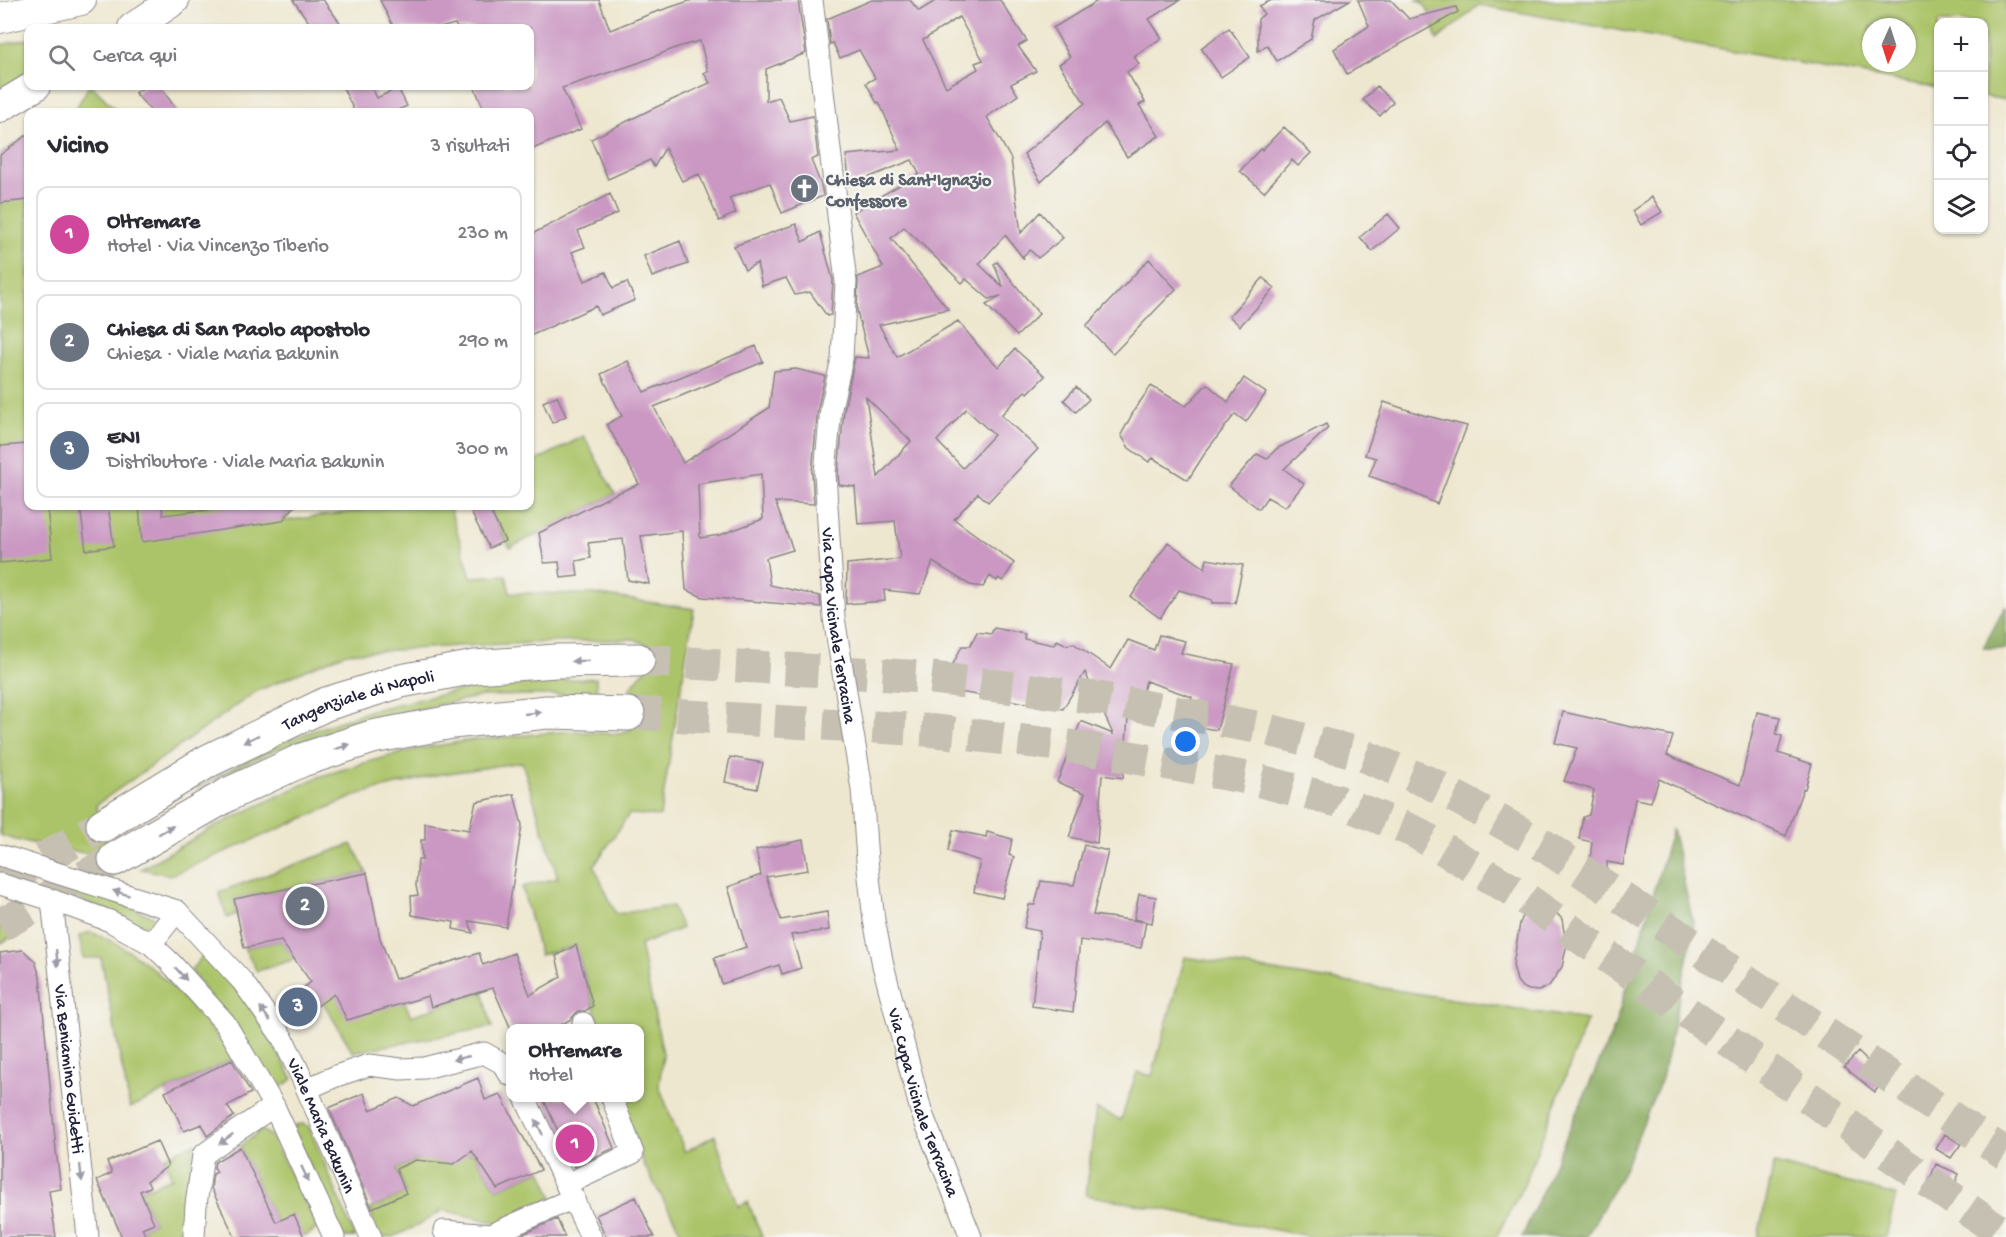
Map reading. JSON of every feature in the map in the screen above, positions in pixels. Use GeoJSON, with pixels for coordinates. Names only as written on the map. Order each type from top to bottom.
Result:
{"type":"FeatureCollection","features":[{"type":"Feature","properties":{"kind":"highway","name":"Tangenziale di Napoli"},"geometry":{"type":"LineString","coordinates":[[103,825],[208,761],[326,704],[401,681],[475,667],[556,661],[639,660]]}},
{"type":"Feature","properties":{"kind":"highway"},"geometry":{"type":"LineString","coordinates":[[115,859],[229,794],[302,760],[372,737],[452,722],[547,712],[627,714]]}},
{"type":"Feature","properties":{"kind":"main road"},"geometry":{"type":"LineString","coordinates":[[0,18],[81,0]]}},
{"type":"Feature","properties":{"kind":"main road"},"geometry":{"type":"LineString","coordinates":[[139,24],[174,0]]}},
{"type":"Feature","properties":{"kind":"main road"},"geometry":{"type":"LineString","coordinates":[[29,12],[47,16],[60,24]]}},
{"type":"Feature","properties":{"kind":"main road"},"geometry":{"type":"LineString","coordinates":[[0,107],[28,90]]}},
{"type":"Feature","properties":{"kind":"street","name":"Via Cupa Vicinale Terracina"},"geometry":{"type":"LineString","coordinates":[[812,0],[846,282],[842,359],[831,408],[825,473],[834,618],[862,789],[874,920],[921,1111],[971,1237]]}},
{"type":"Feature","properties":{"kind":"street","name":"Viale Maria Bakunin"},"geometry":{"type":"LineString","coordinates":[[0,855],[177,911],[242,981],[282,1037],[371,1237]]}},
{"type":"Feature","properties":{"kind":"street"},"geometry":{"type":"LineString","coordinates":[[9,887],[52,872]]}},
{"type":"Feature","properties":{"kind":"street","name":"Viale Maria Bakunin"},"geometry":{"type":"LineString","coordinates":[[9,887],[110,921],[152,944],[225,1023],[274,1106],[334,1237]]}},
{"type":"Feature","properties":{"kind":"street","name":"Via Beniamino Guidetti"},"geometry":{"type":"LineString","coordinates":[[51,900],[88,1237]]}},
{"type":"Feature","properties":{"kind":"street"},"geometry":{"type":"LineString","coordinates":[[152,944],[177,911]]}},
{"type":"Feature","properties":{"kind":"street"},"geometry":{"type":"LineString","coordinates":[[307,1089],[369,1065],[401,1069],[424,1068],[484,1053],[502,1063],[506,1069]]}},
{"type":"Feature","properties":{"kind":"street"},"geometry":{"type":"LineString","coordinates":[[527,1102],[591,1237]]}},
{"type":"Feature","properties":{"kind":"street"},"geometry":{"type":"LineString","coordinates":[[444,1231],[490,1235],[633,1153],[614,1102]]}},
{"type":"Feature","properties":{"kind":"street"},"geometry":{"type":"LineString","coordinates":[[194,1237],[203,1155],[274,1106]]}},
{"type":"Feature","properties":{"kind":"street"},"geometry":{"type":"LineString","coordinates":[[294,1150],[325,1134]]}},
{"type":"Feature","properties":{"kind":"green space"},"geometry":{"type":"Polygon","coordinates":[[[1416,0],[2006,0],[2006,100],[1988,97],[1988,18],[1934,18],[1934,87],[1479,5],[1437,40],[1426,6],[1416,0]]]}},
{"type":"Feature","properties":{"kind":"green space"},"geometry":{"type":"Polygon","coordinates":[[[24,40],[24,75],[0,90],[0,45],[24,40]]]}},
{"type":"Feature","properties":{"kind":"green space"},"geometry":{"type":"Polygon","coordinates":[[[87,90],[96,90],[114,108],[76,108],[87,90]]]}},
{"type":"Feature","properties":{"kind":"green space"},"geometry":{"type":"Polygon","coordinates":[[[24,138],[24,510],[292,510],[283,521],[366,510],[450,510],[471,577],[506,575],[510,593],[594,594],[694,609],[660,816],[629,814],[594,866],[616,914],[672,906],[682,928],[640,945],[663,1054],[659,1086],[685,1152],[715,1135],[738,1206],[748,1202],[762,1237],[684,1237],[644,1165],[623,1102],[644,1102],[644,1024],[599,1024],[576,946],[540,955],[522,887],[558,878],[522,762],[436,775],[360,794],[171,875],[141,869],[212,828],[318,777],[371,761],[417,749],[472,740],[570,731],[619,734],[643,724],[653,713],[647,698],[630,688],[653,660],[655,648],[634,639],[346,653],[257,691],[96,805],[115,859],[0,835],[0,155],[24,138]]]}},
{"type":"Feature","properties":{"kind":"green space"},"geometry":{"type":"Polygon","coordinates":[[[584,436],[615,494],[510,548],[490,510],[534,510],[534,462],[584,436]]]}},
{"type":"Feature","properties":{"kind":"green space"},"geometry":{"type":"Polygon","coordinates":[[[2006,605],[2006,649],[1983,648],[2006,605]]]}},
{"type":"Feature","properties":{"kind":"green space"},"geometry":{"type":"Polygon","coordinates":[[[596,678],[597,694],[483,696],[373,718],[276,749],[195,789],[273,745],[372,710],[482,685],[596,678]]]}},
{"type":"Feature","properties":{"kind":"green space"},"geometry":{"type":"Polygon","coordinates":[[[1672,829],[1694,927],[1662,1078],[1622,1174],[1586,1237],[1522,1237],[1615,1026],[1672,829]]]}},
{"type":"Feature","properties":{"kind":"green space"},"geometry":{"type":"Polygon","coordinates":[[[352,844],[367,873],[235,899],[237,914],[227,918],[219,892],[352,844]]]}},
{"type":"Feature","properties":{"kind":"green space"},"geometry":{"type":"Polygon","coordinates":[[[79,886],[154,917],[150,928],[74,897],[79,886]]]}},
{"type":"Feature","properties":{"kind":"green space"},"geometry":{"type":"Polygon","coordinates":[[[0,908],[24,929],[0,944],[0,908]]]}},
{"type":"Feature","properties":{"kind":"green space"},"geometry":{"type":"Polygon","coordinates":[[[90,932],[112,941],[152,968],[188,1003],[235,1058],[130,1108],[101,958],[83,958],[79,936],[90,932]]]}},
{"type":"Feature","properties":{"kind":"green space"},"geometry":{"type":"Polygon","coordinates":[[[281,941],[295,959],[257,971],[244,948],[281,941]]]}},
{"type":"Feature","properties":{"kind":"green space"},"geometry":{"type":"Polygon","coordinates":[[[205,953],[253,1010],[293,1079],[274,1092],[191,970],[205,953]]]}},
{"type":"Feature","properties":{"kind":"green space"},"geometry":{"type":"Polygon","coordinates":[[[1185,957],[1587,1020],[1525,1183],[1496,1237],[1314,1237],[1086,1195],[1096,1109],[1121,1120],[1137,1072],[1152,1076],[1185,957]]]}},
{"type":"Feature","properties":{"kind":"green space"},"geometry":{"type":"Polygon","coordinates":[[[310,981],[405,1003],[411,1016],[483,991],[492,1027],[353,1052],[310,981]]]}},
{"type":"Feature","properties":{"kind":"green space"},"geometry":{"type":"Polygon","coordinates":[[[303,1124],[309,1127],[355,1237],[338,1237],[294,1129],[296,1125],[303,1124]]]}},
{"type":"Feature","properties":{"kind":"green space"},"geometry":{"type":"Polygon","coordinates":[[[261,1130],[270,1135],[318,1228],[304,1237],[276,1222],[240,1147],[261,1130]]]}},
{"type":"Feature","properties":{"kind":"green space"},"geometry":{"type":"Polygon","coordinates":[[[195,1143],[179,1237],[146,1237],[142,1228],[154,1223],[140,1191],[172,1178],[164,1157],[195,1143]]]}},
{"type":"Feature","properties":{"kind":"green space"},"geometry":{"type":"Polygon","coordinates":[[[473,1153],[497,1189],[541,1170],[553,1198],[498,1223],[443,1210],[393,1237],[378,1237],[370,1209],[406,1193],[396,1169],[416,1160],[473,1153]]]}},
{"type":"Feature","properties":{"kind":"green space"},"geometry":{"type":"Polygon","coordinates":[[[1774,1164],[1896,1195],[1886,1237],[1758,1237],[1774,1164]]]}},
{"type":"Feature","properties":{"kind":"building"},"geometry":{"type":"Polygon","coordinates":[[[293,0],[323,0],[341,24],[310,24],[293,0]]]}},
{"type":"Feature","properties":{"kind":"building"},"geometry":{"type":"Polygon","coordinates":[[[380,0],[599,0],[610,30],[692,0],[798,0],[806,53],[766,69],[766,101],[779,97],[790,121],[813,116],[818,157],[811,160],[823,196],[782,213],[770,183],[729,198],[736,213],[719,221],[699,174],[682,181],[665,148],[654,167],[650,160],[608,179],[591,139],[710,83],[704,73],[708,71],[700,41],[562,88],[581,129],[534,148],[534,108],[483,108],[476,90],[534,90],[534,24],[392,24],[380,0]]]}},
{"type":"Feature","properties":{"kind":"building"},"geometry":{"type":"Polygon","coordinates":[[[872,0],[910,0],[919,11],[937,0],[1000,0],[1027,41],[1018,46],[1036,71],[1011,84],[1018,95],[987,117],[1011,159],[1021,233],[1040,212],[1063,238],[1038,258],[1030,250],[1023,256],[1024,259],[1005,235],[979,264],[1003,287],[994,264],[997,262],[1039,314],[1017,336],[986,305],[1001,296],[989,299],[966,279],[962,283],[904,227],[891,238],[948,309],[879,325],[897,357],[958,321],[985,354],[999,367],[1015,349],[1045,376],[1028,393],[1025,391],[1001,415],[1038,449],[988,502],[978,493],[954,519],[1014,563],[1003,581],[998,578],[997,581],[990,576],[983,587],[970,585],[933,562],[920,594],[884,590],[885,601],[846,604],[847,564],[900,559],[895,521],[858,524],[855,487],[839,485],[844,410],[855,357],[869,358],[857,311],[858,277],[883,267],[853,212],[919,174],[912,160],[850,185],[846,155],[900,150],[879,102],[877,103],[866,83],[875,78],[859,50],[840,58],[833,43],[830,44],[827,19],[872,0]],[[959,17],[923,40],[946,87],[978,69],[975,63],[983,60],[959,17]],[[866,397],[878,477],[911,441],[866,397]],[[966,409],[937,441],[963,468],[994,435],[966,409]]]}},
{"type":"Feature","properties":{"kind":"building"},"geometry":{"type":"Polygon","coordinates":[[[1099,0],[1180,0],[1149,19],[1162,38],[1134,56],[1139,64],[1127,72],[1145,102],[1139,105],[1159,136],[1127,157],[1105,123],[1041,182],[1024,154],[1085,103],[1059,64],[1070,57],[1053,28],[1099,0]]]}},
{"type":"Feature","properties":{"kind":"building"},"geometry":{"type":"Polygon","coordinates":[[[1272,0],[1350,0],[1315,20],[1311,39],[1277,61],[1267,45],[1258,51],[1258,19],[1264,14],[1259,6],[1272,0]]]}},
{"type":"Feature","properties":{"kind":"building"},"geometry":{"type":"Polygon","coordinates":[[[1358,0],[1391,0],[1409,19],[1456,7],[1458,12],[1347,74],[1334,49],[1369,26],[1358,0]]]}},
{"type":"Feature","properties":{"kind":"building"},"geometry":{"type":"Polygon","coordinates":[[[1229,28],[1250,57],[1221,77],[1201,48],[1229,28]]]}},
{"type":"Feature","properties":{"kind":"building"},"geometry":{"type":"Polygon","coordinates":[[[1377,86],[1393,102],[1380,116],[1363,100],[1377,86]]]}},
{"type":"Feature","properties":{"kind":"building"},"geometry":{"type":"Polygon","coordinates":[[[140,90],[163,90],[175,108],[148,108],[135,93],[140,90]]]}},
{"type":"Feature","properties":{"kind":"building"},"geometry":{"type":"Polygon","coordinates":[[[344,90],[373,90],[377,98],[399,90],[407,106],[402,108],[353,108],[344,90]]]}},
{"type":"Feature","properties":{"kind":"building"},"geometry":{"type":"Polygon","coordinates":[[[1284,127],[1311,153],[1298,166],[1292,160],[1264,192],[1240,171],[1284,127]]]}},
{"type":"Feature","properties":{"kind":"building"},"geometry":{"type":"Polygon","coordinates":[[[24,137],[24,200],[0,203],[0,155],[24,137]]]}},
{"type":"Feature","properties":{"kind":"building"},"geometry":{"type":"Polygon","coordinates":[[[610,194],[618,213],[578,231],[585,247],[572,252],[585,281],[606,272],[613,288],[627,282],[635,300],[600,315],[596,306],[534,334],[534,233],[610,194]]]}},
{"type":"Feature","properties":{"kind":"building"},"geometry":{"type":"Polygon","coordinates":[[[1652,197],[1662,212],[1641,225],[1632,211],[1652,197]]]}},
{"type":"Feature","properties":{"kind":"building"},"geometry":{"type":"Polygon","coordinates":[[[1388,214],[1400,228],[1372,251],[1360,237],[1388,214]]]}},
{"type":"Feature","properties":{"kind":"building"},"geometry":{"type":"Polygon","coordinates":[[[796,224],[803,242],[820,232],[833,280],[831,315],[827,316],[810,292],[795,295],[786,278],[762,286],[757,263],[745,270],[734,246],[796,224]]]}},
{"type":"Feature","properties":{"kind":"building"},"geometry":{"type":"Polygon","coordinates":[[[680,241],[688,264],[652,277],[644,256],[680,241]]]}},
{"type":"Feature","properties":{"kind":"building"},"geometry":{"type":"Polygon","coordinates":[[[1149,259],[1176,289],[1113,354],[1086,326],[1149,259]]]}},
{"type":"Feature","properties":{"kind":"building"},"geometry":{"type":"Polygon","coordinates":[[[1263,278],[1275,288],[1240,326],[1229,316],[1263,278]]]}},
{"type":"Feature","properties":{"kind":"building"},"geometry":{"type":"Polygon","coordinates":[[[756,346],[763,362],[654,407],[683,463],[769,408],[774,371],[796,369],[825,376],[818,407],[812,472],[814,504],[775,502],[793,550],[766,558],[770,585],[820,596],[821,607],[703,597],[686,590],[682,531],[641,536],[649,584],[628,580],[623,539],[588,543],[591,558],[576,561],[578,576],[561,578],[559,562],[544,563],[539,533],[639,484],[607,424],[622,416],[601,374],[628,361],[644,392],[756,346]],[[761,474],[698,484],[700,538],[720,535],[763,519],[761,474]]]}},
{"type":"Feature","properties":{"kind":"building"},"geometry":{"type":"Polygon","coordinates":[[[1244,378],[1266,393],[1246,422],[1235,414],[1207,450],[1188,480],[1153,458],[1149,462],[1129,448],[1121,435],[1151,386],[1186,406],[1207,384],[1228,402],[1244,378]]]}},
{"type":"Feature","properties":{"kind":"building"},"geometry":{"type":"Polygon","coordinates":[[[1076,387],[1089,399],[1076,412],[1064,400],[1076,387]]]}},
{"type":"Feature","properties":{"kind":"building"},"geometry":{"type":"Polygon","coordinates":[[[557,396],[566,416],[552,423],[543,402],[557,396]]]}},
{"type":"Feature","properties":{"kind":"building"},"geometry":{"type":"Polygon","coordinates":[[[1384,402],[1467,426],[1437,504],[1369,476],[1376,458],[1365,455],[1384,402]]]}},
{"type":"Feature","properties":{"kind":"building"},"geometry":{"type":"Polygon","coordinates":[[[1326,424],[1328,428],[1284,469],[1304,484],[1285,507],[1267,497],[1259,509],[1229,486],[1257,454],[1267,459],[1276,449],[1326,424]]]}},
{"type":"Feature","properties":{"kind":"building"},"geometry":{"type":"Polygon","coordinates":[[[24,444],[24,510],[47,510],[52,558],[0,563],[0,446],[24,444]]]}},
{"type":"Feature","properties":{"kind":"building"},"geometry":{"type":"Polygon","coordinates":[[[81,510],[109,510],[114,546],[86,550],[81,510]]]}},
{"type":"Feature","properties":{"kind":"building"},"geometry":{"type":"Polygon","coordinates":[[[139,510],[162,510],[163,515],[206,510],[292,510],[282,521],[142,542],[139,510]]]}},
{"type":"Feature","properties":{"kind":"building"},"geometry":{"type":"Polygon","coordinates":[[[470,510],[490,510],[505,541],[489,548],[470,510]]]}},
{"type":"Feature","properties":{"kind":"building"},"geometry":{"type":"Polygon","coordinates":[[[1168,542],[1205,568],[1207,559],[1243,565],[1235,603],[1212,603],[1212,600],[1179,590],[1160,618],[1131,597],[1168,542]]]}},
{"type":"Feature","properties":{"kind":"building"},"geometry":{"type":"Polygon","coordinates":[[[994,628],[1025,634],[1024,639],[1054,645],[1057,640],[1067,645],[1073,643],[1111,669],[1128,640],[1154,650],[1159,635],[1185,641],[1181,653],[1234,664],[1217,730],[1185,725],[1192,697],[1146,681],[1137,709],[1129,707],[1123,778],[1102,775],[1097,843],[1069,837],[1085,793],[1057,782],[1081,721],[1113,734],[1085,672],[1063,709],[940,689],[945,673],[951,668],[962,646],[970,646],[977,632],[991,634],[994,628]]]}},
{"type":"Feature","properties":{"kind":"building"},"geometry":{"type":"Polygon","coordinates":[[[1563,712],[1673,736],[1667,755],[1740,785],[1757,712],[1780,717],[1776,734],[1782,736],[1778,753],[1812,764],[1805,789],[1803,789],[1786,836],[1659,779],[1651,802],[1635,799],[1623,865],[1607,862],[1607,873],[1589,869],[1592,842],[1579,839],[1583,817],[1589,815],[1594,790],[1564,781],[1577,748],[1555,743],[1563,712]]]}},
{"type":"Feature","properties":{"kind":"building"},"geometry":{"type":"Polygon","coordinates":[[[730,757],[763,763],[757,789],[725,782],[730,757]]]}},
{"type":"Feature","properties":{"kind":"building"},"geometry":{"type":"Polygon","coordinates":[[[514,794],[522,825],[506,927],[469,921],[473,933],[453,929],[454,922],[412,915],[411,896],[418,895],[416,886],[418,860],[422,860],[421,840],[425,840],[425,823],[469,830],[476,802],[514,794]]]}},
{"type":"Feature","properties":{"kind":"building"},"geometry":{"type":"Polygon","coordinates":[[[953,830],[986,837],[987,832],[1012,839],[1009,855],[1014,857],[1002,898],[974,892],[980,861],[948,851],[953,830]]]}},
{"type":"Feature","properties":{"kind":"building"},"geometry":{"type":"Polygon","coordinates":[[[803,840],[808,870],[766,877],[781,920],[827,912],[829,930],[791,935],[801,968],[782,974],[779,965],[722,984],[714,958],[746,947],[728,887],[761,875],[756,850],[803,840]]]}},
{"type":"Feature","properties":{"kind":"building"},"geometry":{"type":"Polygon","coordinates":[[[1084,845],[1108,851],[1093,915],[1146,922],[1141,948],[1080,940],[1073,1012],[1032,1006],[1040,931],[1024,928],[1029,905],[1035,905],[1041,881],[1074,885],[1084,845]]]}},
{"type":"Feature","properties":{"kind":"building"},"geometry":{"type":"Polygon","coordinates":[[[367,873],[380,938],[395,979],[479,953],[483,965],[514,953],[530,995],[561,977],[556,956],[576,945],[593,1006],[585,1011],[578,1011],[562,1024],[509,1024],[493,988],[431,1007],[428,996],[347,1020],[334,994],[295,1022],[282,1004],[311,982],[281,941],[244,948],[234,899],[367,873]]]}},
{"type":"Feature","properties":{"kind":"building"},"geometry":{"type":"Polygon","coordinates":[[[1139,894],[1156,897],[1152,923],[1134,919],[1139,894]]]}},
{"type":"Feature","properties":{"kind":"building"},"geometry":{"type":"Polygon","coordinates":[[[1539,906],[1552,908],[1562,919],[1565,938],[1568,939],[1562,967],[1549,986],[1539,991],[1522,987],[1517,981],[1513,965],[1520,923],[1524,914],[1531,908],[1539,906]]]}},
{"type":"Feature","properties":{"kind":"building"},"geometry":{"type":"Polygon","coordinates":[[[23,950],[35,961],[40,977],[61,1189],[49,1191],[56,1237],[0,1237],[0,953],[23,950]]]}},
{"type":"Feature","properties":{"kind":"building"},"geometry":{"type":"Polygon","coordinates":[[[1858,1052],[1885,1078],[1875,1092],[1844,1067],[1858,1052]]]}},
{"type":"Feature","properties":{"kind":"building"},"geometry":{"type":"Polygon","coordinates":[[[232,1060],[251,1093],[227,1106],[234,1116],[207,1136],[202,1124],[184,1131],[165,1092],[232,1060]]]}},
{"type":"Feature","properties":{"kind":"building"},"geometry":{"type":"Polygon","coordinates":[[[478,1078],[485,1100],[500,1094],[541,1170],[497,1189],[472,1151],[454,1164],[416,1160],[396,1169],[406,1193],[372,1208],[329,1108],[364,1093],[370,1110],[399,1098],[413,1106],[478,1078]]]}},
{"type":"Feature","properties":{"kind":"building"},"geometry":{"type":"Polygon","coordinates":[[[545,1102],[595,1102],[614,1148],[574,1167],[545,1102]]]}},
{"type":"Feature","properties":{"kind":"building"},"geometry":{"type":"Polygon","coordinates":[[[1945,1134],[1961,1144],[1951,1158],[1936,1149],[1945,1134]]]}},
{"type":"Feature","properties":{"kind":"building"},"geometry":{"type":"Polygon","coordinates":[[[157,1141],[168,1166],[147,1181],[150,1187],[140,1191],[154,1223],[142,1228],[146,1237],[122,1237],[97,1180],[112,1173],[107,1162],[157,1141]]]}},
{"type":"Feature","properties":{"kind":"building"},"geometry":{"type":"Polygon","coordinates":[[[240,1147],[276,1222],[294,1214],[304,1237],[235,1237],[211,1188],[213,1174],[217,1172],[214,1167],[215,1162],[240,1147]]]}},
{"type":"Feature","properties":{"kind":"building"},"geometry":{"type":"Polygon","coordinates":[[[1936,1164],[1959,1174],[1947,1203],[1925,1191],[1936,1164]]]}},
{"type":"Feature","properties":{"kind":"building"},"geometry":{"type":"Polygon","coordinates":[[[636,1197],[654,1237],[606,1237],[596,1215],[636,1197]]]}},
{"type":"Feature","properties":{"kind":"building"},"geometry":{"type":"Polygon","coordinates":[[[557,1219],[565,1237],[517,1237],[557,1219]]]}},
{"type":"Feature","properties":{"kind":"tunnel"},"geometry":{"type":"LineString","coordinates":[[638,660],[925,677],[1104,699],[1261,728],[1354,752],[1430,783],[1543,845],[2006,1154]]}},
{"type":"Feature","properties":{"kind":"tunnel"},"geometry":{"type":"LineString","coordinates":[[628,714],[926,730],[1069,746],[1253,779],[1338,801],[1415,832],[1520,895],[2006,1236]]}},
{"type":"Feature","properties":{"kind":"tunnel"},"geometry":{"type":"LineString","coordinates":[[0,883],[103,825]]}},
{"type":"Feature","properties":{"kind":"tunnel"},"geometry":{"type":"LineString","coordinates":[[0,926],[115,859]]}},
{"type":"Feature","properties":{"kind":"place","name":"Chiesa di Sant'Ignazio Confessore"},"geometry":{"type":"Point","coordinates":[805,189]}},
{"type":"Feature","properties":{"kind":"place","name":"Chiesa di San Paolo apostolo"},"geometry":{"type":"Point","coordinates":[305,906]}},
{"type":"Feature","properties":{"kind":"place","name":"ENI"},"geometry":{"type":"Point","coordinates":[298,1007]}},
{"type":"Feature","properties":{"kind":"place","name":"Oltremare"},"geometry":{"type":"Point","coordinates":[575,1144]}}]}
